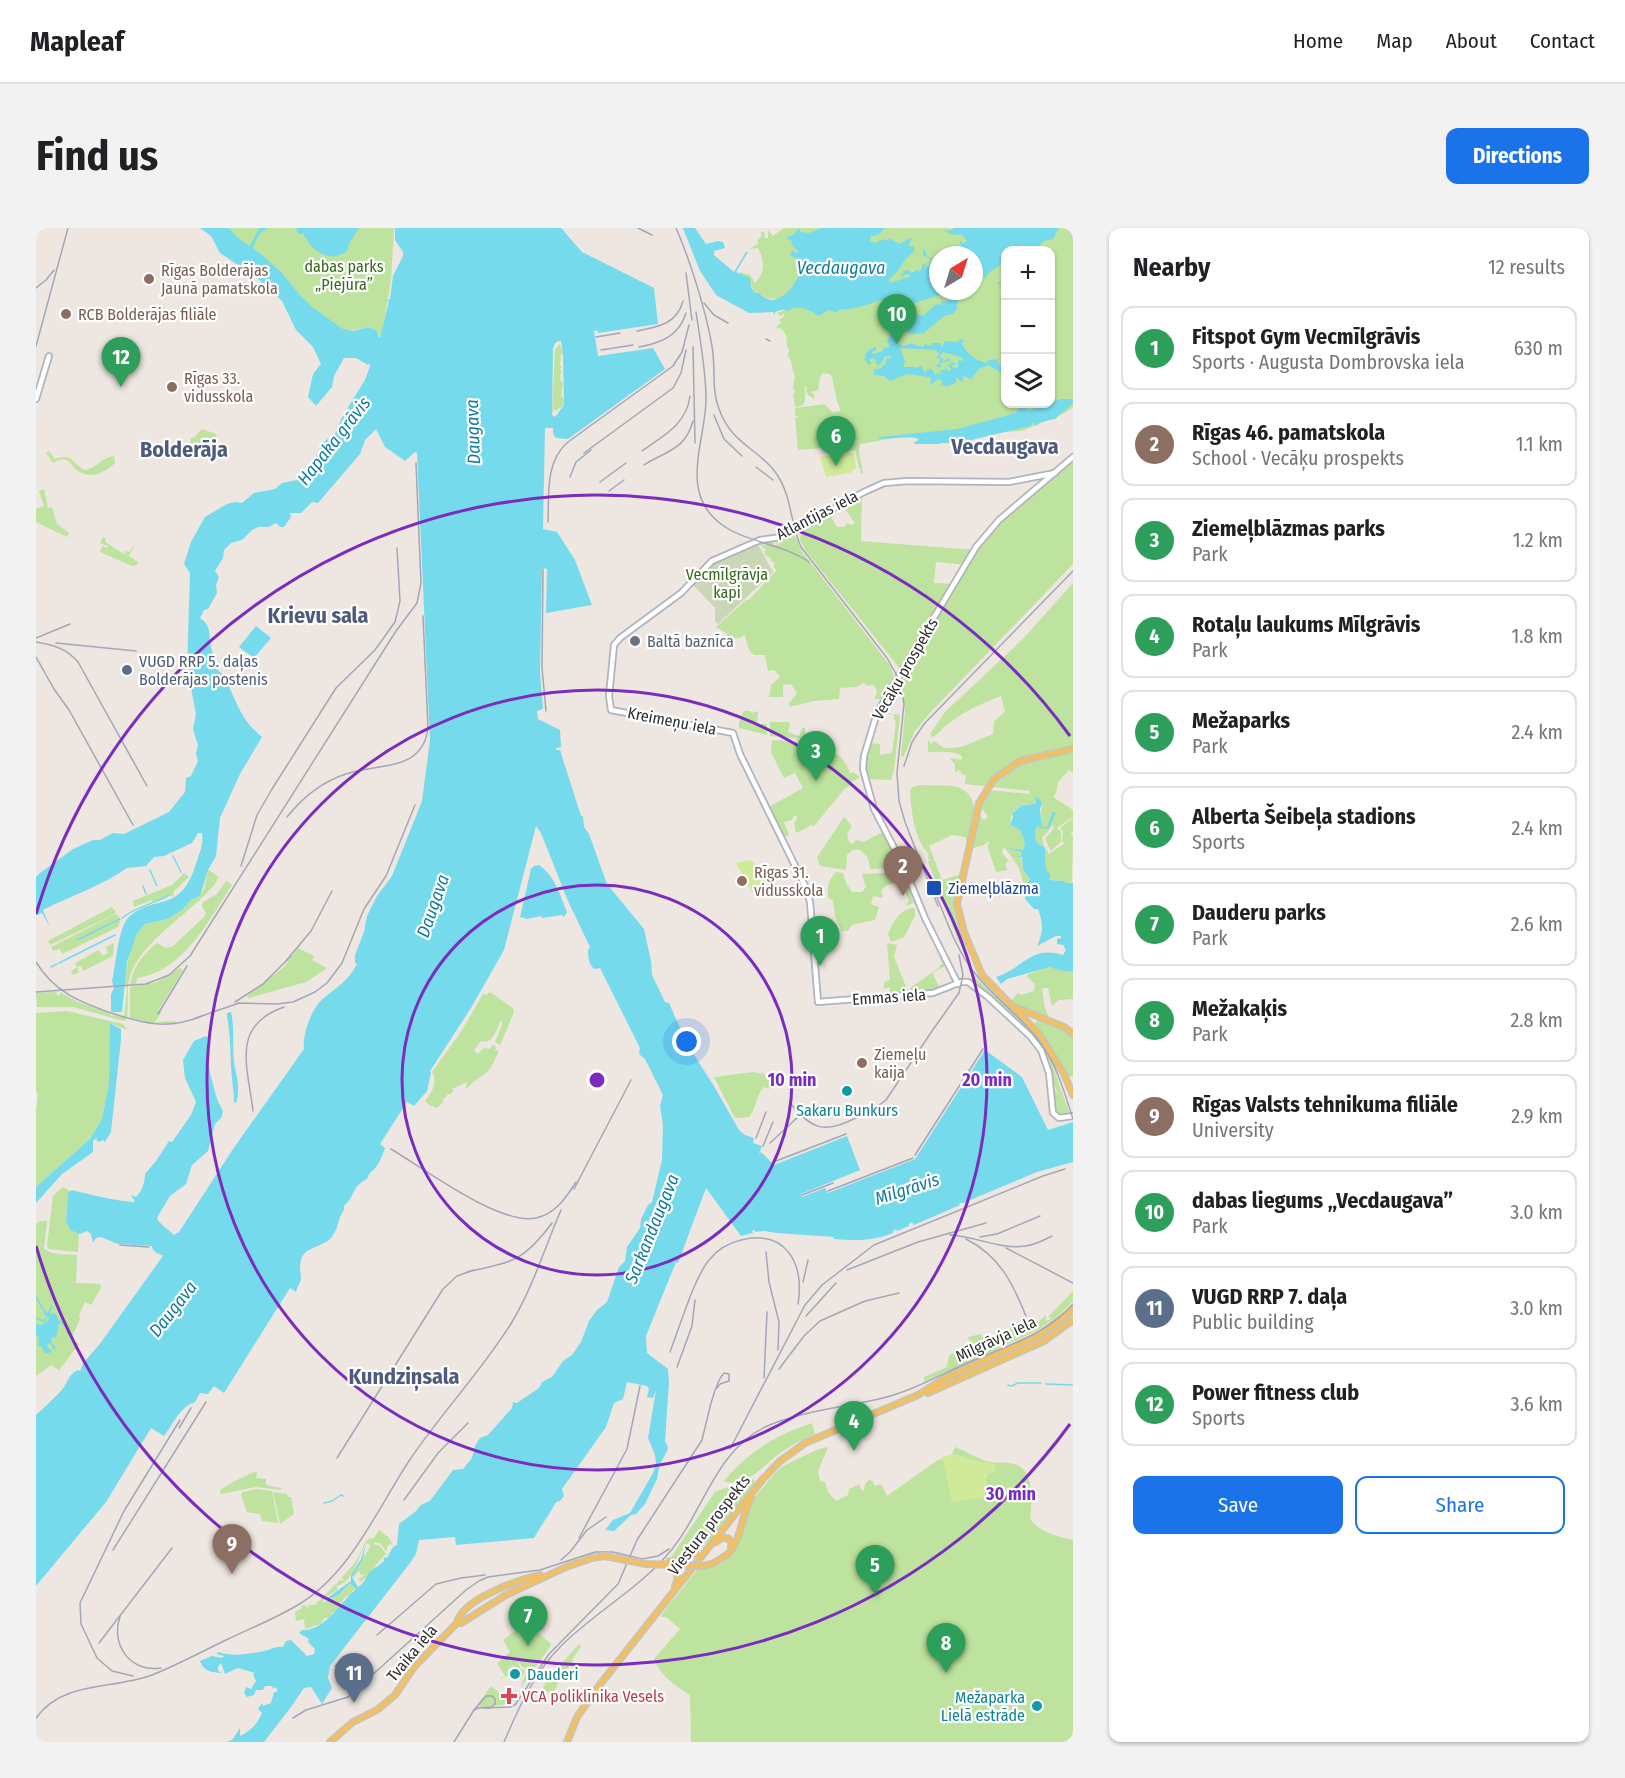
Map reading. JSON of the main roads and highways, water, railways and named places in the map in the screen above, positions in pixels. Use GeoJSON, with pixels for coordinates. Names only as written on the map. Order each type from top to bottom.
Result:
{"type":"FeatureCollection","features":[{"type":"Feature","properties":{"kind":"main road"},"geometry":{"type":"LineString","coordinates":[[36,399],[49,356]]}},
{"type":"Feature","properties":{"kind":"main road","name":"Vecāķu prospekts"},"geometry":{"type":"LineString","coordinates":[[958,984],[926,920],[905,869],[874,809],[862,764],[877,713],[976,547],[994,524],[1046,476],[1073,457]]}},
{"type":"Feature","properties":{"kind":"main road","name":"Atlantijas iela"},"geometry":{"type":"LineString","coordinates":[[611,710],[609,696],[614,645],[620,638],[681,593],[712,561],[756,542],[781,537],[874,487],[901,481],[1009,482],[1046,476]]}},
{"type":"Feature","properties":{"kind":"main road","name":"Kreimeņu iela"},"geometry":{"type":"LineString","coordinates":[[611,710],[734,733],[740,754],[804,883],[808,897],[818,1002]]}},
{"type":"Feature","properties":{"kind":"main road"},"geometry":{"type":"LineString","coordinates":[[1073,749],[1020,761],[1007,768],[987,788],[978,810],[957,904],[959,917],[980,973],[1034,1028],[1063,1072],[1069,1079],[1073,1079]]}},
{"type":"Feature","properties":{"kind":"main road","name":"Emmas iela"},"geometry":{"type":"LineString","coordinates":[[818,1002],[933,993],[965,982],[970,984],[1028,1038],[1042,1060],[1052,1117],[1060,1121],[1073,1118]]}},
{"type":"Feature","properties":{"kind":"main road"},"geometry":{"type":"LineString","coordinates":[[1008,1002],[1073,1032]]}},
{"type":"Feature","properties":{"kind":"main road"},"geometry":{"type":"LineString","coordinates":[[1034,1028],[1035,1020],[1044,1020]]}},
{"type":"Feature","properties":{"kind":"main road"},"geometry":{"type":"LineString","coordinates":[[1063,1072],[1073,1095]]}},
{"type":"Feature","properties":{"kind":"main road","name":"Mīlgrāvja iela"},"geometry":{"type":"LineString","coordinates":[[927,1391],[943,1378],[1040,1335],[1073,1310]]}},
{"type":"Feature","properties":{"kind":"main road","name":"Mīlgrāvja iela"},"geometry":{"type":"LineString","coordinates":[[927,1391],[1044,1341],[1073,1320]]}},
{"type":"Feature","properties":{"kind":"main road"},"geometry":{"type":"LineString","coordinates":[[960,1371],[963,1374],[962,1378]]}},
{"type":"Feature","properties":{"kind":"main road","name":"Viestura prospekts"},"geometry":{"type":"LineString","coordinates":[[569,1742],[577,1717],[700,1557],[775,1465],[797,1448],[927,1391]]}},
{"type":"Feature","properties":{"kind":"main road","name":"Viestura prospekts"},"geometry":{"type":"LineString","coordinates":[[595,1693],[700,1557],[716,1542],[769,1475],[786,1459],[821,1438]]}},
{"type":"Feature","properties":{"kind":"main road"},"geometry":{"type":"LineString","coordinates":[[660,1564],[704,1565],[727,1554],[735,1544],[744,1512],[753,1494]]}},
{"type":"Feature","properties":{"kind":"main road"},"geometry":{"type":"LineString","coordinates":[[716,1542],[724,1537],[730,1539],[732,1545],[727,1554]]}},
{"type":"Feature","properties":{"kind":"main road"},"geometry":{"type":"LineString","coordinates":[[566,1566],[596,1554],[605,1554],[672,1568],[678,1579],[675,1587],[653,1618]]}},
{"type":"Feature","properties":{"kind":"main road"},"geometry":{"type":"LineString","coordinates":[[660,1564],[700,1557]]}},
{"type":"Feature","properties":{"kind":"main road","name":"Tvaika iela"},"geometry":{"type":"LineString","coordinates":[[330,1742],[353,1722],[377,1710],[396,1693],[415,1666],[457,1623],[467,1608],[494,1593],[566,1566]]}},
{"type":"Feature","properties":{"kind":"main road","name":"Tvaika iela"},"geometry":{"type":"LineString","coordinates":[[457,1623],[461,1623],[497,1600],[566,1566]]}},
{"type":"Feature","properties":{"kind":"main road"},"geometry":{"type":"LineString","coordinates":[[494,1593],[497,1600]]}},
{"type":"Feature","properties":{"kind":"water"},"geometry":{"type":"Polygon","coordinates":[[[200,228],[229,228],[282,273],[312,307],[343,329],[353,331],[368,327],[377,331],[380,338],[393,276],[403,256],[395,240],[395,228],[561,228],[582,252],[654,288],[658,324],[598,333],[597,330],[594,331],[598,356],[653,348],[665,369],[568,439],[556,438],[553,428],[545,428],[543,529],[557,532],[575,560],[592,605],[546,613],[547,569],[542,568],[540,672],[543,709],[537,711],[538,719],[560,730],[561,747],[556,750],[560,750],[581,816],[583,816],[584,827],[589,834],[607,884],[644,929],[652,975],[665,1002],[669,1003],[687,1044],[739,1130],[754,1138],[753,1143],[762,1146],[759,1154],[761,1152],[774,1165],[847,1136],[860,1170],[801,1194],[802,1197],[825,1188],[828,1193],[915,1159],[985,1050],[1022,1077],[1048,1130],[1073,1122],[1073,1162],[1037,1172],[959,1203],[960,1205],[914,1225],[912,1222],[909,1226],[897,1231],[896,1229],[886,1236],[872,1239],[842,1240],[834,1239],[834,1237],[755,1232],[755,1230],[752,1231],[753,1233],[741,1236],[706,1188],[678,1263],[676,1262],[646,1336],[647,1353],[668,1369],[669,1382],[665,1442],[668,1449],[645,1504],[614,1531],[605,1530],[613,1520],[630,1513],[653,1473],[656,1463],[648,1438],[656,1390],[653,1398],[647,1397],[649,1389],[647,1386],[627,1382],[623,1399],[614,1403],[606,1427],[562,1489],[564,1496],[556,1502],[534,1538],[456,1545],[455,1537],[419,1540],[416,1554],[410,1563],[330,1666],[328,1678],[332,1688],[322,1704],[311,1687],[304,1688],[264,1742],[227,1742],[233,1739],[240,1728],[240,1736],[253,1727],[262,1713],[258,1709],[262,1703],[263,1706],[271,1703],[277,1689],[265,1686],[263,1690],[256,1690],[254,1695],[247,1697],[244,1693],[246,1687],[251,1689],[256,1681],[253,1675],[255,1673],[238,1668],[225,1674],[221,1663],[218,1671],[222,1673],[212,1672],[206,1669],[200,1661],[212,1656],[222,1658],[224,1656],[217,1654],[218,1652],[241,1655],[283,1647],[286,1641],[291,1640],[307,1656],[314,1654],[315,1649],[308,1642],[309,1639],[299,1633],[325,1621],[355,1590],[350,1583],[340,1594],[326,1599],[351,1581],[351,1575],[361,1559],[366,1544],[363,1559],[352,1577],[358,1587],[397,1545],[399,1524],[421,1505],[430,1501],[453,1470],[463,1469],[472,1458],[480,1438],[488,1435],[512,1408],[513,1402],[517,1403],[539,1388],[542,1382],[552,1377],[563,1361],[572,1355],[581,1342],[589,1321],[607,1302],[619,1267],[625,1261],[627,1247],[640,1228],[641,1219],[652,1202],[662,1160],[663,1125],[660,1106],[663,1095],[645,1059],[639,1054],[640,1048],[600,968],[594,969],[591,965],[588,953],[590,947],[536,826],[504,950],[471,1008],[430,1071],[427,1091],[414,1106],[407,1102],[380,1144],[385,1148],[380,1160],[344,1206],[333,1236],[303,1256],[300,1265],[301,1279],[296,1292],[290,1288],[224,1393],[214,1386],[208,1394],[200,1393],[195,1402],[181,1411],[164,1436],[151,1428],[106,1502],[36,1586],[36,1415],[60,1392],[72,1374],[80,1371],[84,1362],[99,1345],[163,1256],[155,1252],[152,1246],[118,1244],[101,1237],[96,1238],[93,1243],[91,1234],[87,1231],[80,1234],[70,1230],[66,1221],[68,1193],[72,1190],[135,1202],[131,1195],[136,1197],[138,1195],[143,1186],[145,1174],[191,1115],[196,1102],[185,1078],[183,1060],[194,1041],[206,1036],[208,1037],[209,1069],[223,1112],[215,1124],[208,1151],[192,1165],[186,1184],[170,1196],[158,1216],[157,1219],[174,1235],[179,1232],[233,1149],[304,1049],[306,1029],[312,1014],[320,1002],[347,979],[357,964],[355,955],[364,932],[367,916],[377,896],[392,876],[422,801],[430,740],[417,453],[415,452],[405,461],[385,447],[376,429],[365,440],[360,454],[318,503],[312,502],[301,513],[290,513],[291,517],[284,527],[276,523],[268,527],[258,527],[242,540],[231,543],[224,550],[223,558],[215,571],[219,577],[216,585],[217,593],[200,618],[209,630],[213,653],[209,659],[210,662],[221,673],[247,722],[262,737],[240,774],[220,818],[216,856],[208,870],[200,896],[191,900],[182,910],[168,919],[145,924],[137,933],[127,962],[122,1012],[111,1012],[111,994],[114,988],[112,981],[118,947],[125,922],[139,910],[167,901],[183,890],[196,864],[202,845],[202,833],[198,833],[192,843],[164,856],[154,857],[146,866],[127,868],[43,910],[50,927],[42,913],[36,915],[36,877],[40,873],[73,849],[113,833],[124,834],[169,812],[185,792],[186,778],[191,776],[198,761],[196,753],[198,745],[193,729],[196,714],[187,668],[190,573],[184,564],[191,542],[205,517],[227,504],[242,503],[254,493],[275,489],[282,483],[302,479],[303,473],[325,441],[336,433],[342,417],[365,380],[370,366],[370,363],[368,365],[356,358],[344,358],[334,376],[332,387],[316,406],[308,397],[313,374],[321,364],[313,347],[296,330],[282,301],[256,277],[220,253],[211,236],[200,228]],[[561,341],[556,342],[553,348],[552,415],[555,417],[564,405],[561,341]]]}},
{"type":"Feature","properties":{"kind":"water"},"geometry":{"type":"Polygon","coordinates":[[[296,228],[359,228],[347,251],[340,255],[328,256],[311,246],[303,234],[298,234],[296,228]]]}},
{"type":"Feature","properties":{"kind":"water"},"geometry":{"type":"Polygon","coordinates":[[[683,228],[695,228],[706,244],[723,242],[725,248],[714,251],[714,255],[734,272],[748,252],[736,272],[750,278],[751,287],[755,293],[772,300],[790,290],[801,271],[797,266],[797,259],[790,253],[792,251],[798,253],[798,250],[793,247],[791,240],[786,238],[799,228],[801,232],[809,233],[822,228],[885,228],[878,235],[871,236],[870,241],[875,243],[884,239],[888,241],[889,238],[899,244],[913,237],[909,244],[910,247],[914,246],[914,252],[889,279],[890,283],[912,276],[900,275],[903,271],[907,270],[912,273],[917,270],[920,272],[923,264],[926,264],[924,269],[929,266],[929,298],[915,303],[910,302],[908,299],[910,297],[903,295],[896,297],[901,311],[902,325],[905,320],[913,318],[911,312],[908,311],[912,310],[915,315],[923,316],[936,304],[941,305],[941,302],[959,300],[956,305],[958,308],[953,314],[944,316],[924,333],[911,334],[901,329],[897,335],[899,344],[923,347],[925,344],[930,346],[932,343],[940,343],[942,347],[945,341],[957,342],[961,339],[964,340],[962,344],[964,348],[975,358],[986,363],[997,359],[1001,373],[988,365],[979,369],[971,379],[964,376],[962,382],[956,377],[956,383],[945,387],[944,384],[941,386],[942,381],[938,379],[930,385],[929,377],[907,374],[890,381],[884,376],[874,375],[872,370],[883,368],[881,366],[885,365],[887,358],[890,359],[891,356],[884,357],[879,365],[876,364],[875,358],[870,359],[871,364],[864,359],[867,358],[865,355],[872,348],[876,347],[876,350],[871,352],[874,354],[890,347],[887,342],[890,335],[888,334],[900,322],[900,315],[892,299],[840,309],[837,312],[828,310],[819,316],[807,309],[799,308],[787,311],[784,309],[775,312],[775,315],[773,312],[749,313],[716,295],[700,271],[683,228]],[[900,348],[905,361],[903,367],[917,368],[921,365],[925,373],[928,369],[932,369],[936,376],[937,372],[939,375],[944,372],[939,373],[941,370],[946,370],[945,366],[948,371],[952,370],[948,366],[949,363],[951,366],[951,362],[955,363],[952,367],[956,368],[958,360],[964,361],[961,357],[943,352],[939,357],[943,358],[943,362],[949,358],[950,361],[940,363],[941,368],[933,365],[938,365],[941,360],[936,357],[939,354],[936,350],[900,348]]]}},
{"type":"Feature","properties":{"kind":"water"},"geometry":{"type":"Polygon","coordinates":[[[954,228],[1059,228],[1053,239],[1044,241],[1038,246],[1001,246],[1001,265],[985,278],[983,277],[983,246],[961,246],[960,241],[964,243],[967,241],[962,235],[950,234],[944,230],[951,231],[954,228]]]}},
{"type":"Feature","properties":{"kind":"water"},"geometry":{"type":"Polygon","coordinates":[[[1073,399],[1073,403],[1055,419],[1041,422],[1036,426],[1033,422],[1031,426],[962,442],[914,444],[919,439],[913,437],[878,439],[957,429],[1016,413],[1019,408],[1030,410],[1055,408],[1055,401],[1073,399]]]}},
{"type":"Feature","properties":{"kind":"water"},"geometry":{"type":"Polygon","coordinates":[[[256,626],[271,638],[254,658],[239,647],[256,626]]]}},
{"type":"Feature","properties":{"kind":"water"},"geometry":{"type":"Polygon","coordinates":[[[1034,797],[1039,798],[1042,803],[1040,809],[1042,827],[1047,827],[1053,812],[1056,813],[1049,828],[1037,827],[1035,832],[1036,842],[1045,848],[1046,870],[1050,874],[1050,880],[1073,883],[1073,972],[1050,967],[1007,979],[1001,984],[996,977],[1035,955],[1052,953],[1063,955],[1066,950],[1063,945],[1057,944],[1057,939],[1061,936],[1056,936],[1037,946],[1042,933],[1042,924],[1038,909],[1034,909],[1025,899],[1030,879],[1023,870],[1022,857],[1014,857],[1021,856],[1021,852],[1006,848],[1023,850],[1025,843],[1020,830],[1010,825],[1012,813],[1022,805],[1035,804],[1034,797]]]}},
{"type":"Feature","properties":{"kind":"water"},"geometry":{"type":"Polygon","coordinates":[[[539,865],[545,869],[556,886],[567,912],[564,917],[562,915],[542,918],[541,916],[527,919],[520,917],[531,869],[539,865]]]}},
{"type":"Feature","properties":{"kind":"water"},"geometry":{"type":"Polygon","coordinates":[[[231,1012],[238,1087],[236,1103],[234,1102],[227,1016],[227,1013],[231,1012]]]}},
{"type":"Feature","properties":{"kind":"water"},"geometry":{"type":"Polygon","coordinates":[[[110,1023],[121,1029],[111,1132],[105,1142],[103,1140],[98,1142],[96,1138],[93,1141],[93,1152],[62,1174],[36,1203],[36,1187],[90,1139],[102,1119],[109,1083],[110,1023]]]}},
{"type":"Feature","properties":{"kind":"water"},"geometry":{"type":"Polygon","coordinates":[[[44,1309],[47,1313],[56,1314],[60,1323],[57,1326],[59,1327],[56,1337],[59,1339],[54,1337],[51,1339],[56,1348],[54,1350],[48,1343],[47,1347],[52,1351],[49,1353],[45,1353],[41,1346],[38,1346],[39,1337],[36,1336],[36,1324],[41,1325],[48,1321],[49,1317],[44,1314],[44,1309]]]}},
{"type":"Feature","properties":{"kind":"waterway"},"geometry":{"type":"LineString","coordinates":[[250,249],[260,230],[266,228]]}},
{"type":"Feature","properties":{"kind":"waterway"},"geometry":{"type":"LineString","coordinates":[[173,856],[181,872]]}},
{"type":"Feature","properties":{"kind":"waterway"},"geometry":{"type":"LineString","coordinates":[[150,870],[157,886]]}},
{"type":"Feature","properties":{"kind":"waterway"},"geometry":{"type":"LineString","coordinates":[[143,886],[146,894]]}},
{"type":"Feature","properties":{"kind":"waterway"},"geometry":{"type":"LineString","coordinates":[[122,918],[169,895]]}},
{"type":"Feature","properties":{"kind":"waterway"},"geometry":{"type":"LineString","coordinates":[[77,940],[120,919]]}},
{"type":"Feature","properties":{"kind":"waterway"},"geometry":{"type":"LineString","coordinates":[[59,963],[115,935]]}},
{"type":"Feature","properties":{"kind":"waterway"},"geometry":{"type":"LineString","coordinates":[[51,967],[57,964]]}},
{"type":"Feature","properties":{"kind":"waterway"},"geometry":{"type":"LineString","coordinates":[[36,1297],[43,1309]]}},
{"type":"Feature","properties":{"kind":"waterway"},"geometry":{"type":"LineString","coordinates":[[44,1322],[52,1306]]}},
{"type":"Feature","properties":{"kind":"waterway"},"geometry":{"type":"LineString","coordinates":[[36,1318],[43,1321]]}},
{"type":"Feature","properties":{"kind":"waterway"},"geometry":{"type":"LineString","coordinates":[[58,1321],[69,1328],[68,1333],[71,1334]]}},
{"type":"Feature","properties":{"kind":"waterway"},"geometry":{"type":"LineString","coordinates":[[1012,1386],[1018,1383],[1041,1383]]}},
{"type":"Feature","properties":{"kind":"waterway"},"geometry":{"type":"LineString","coordinates":[[1046,1384],[1073,1385]]}},
{"type":"Feature","properties":{"kind":"waterway"},"geometry":{"type":"LineString","coordinates":[[324,1503],[343,1496]]}},
{"type":"Feature","properties":{"kind":"tram line"},"geometry":{"type":"LineString","coordinates":[[483,1708],[515,1705],[549,1654],[618,1584],[637,1540],[702,1440],[718,1383],[724,1373],[729,1374],[729,1381],[720,1384],[717,1388]]}},
{"type":"Feature","properties":{"kind":"tram line"},"geometry":{"type":"LineString","coordinates":[[474,1710],[486,1696],[492,1696],[495,1704],[491,1708],[485,1708]]}},
{"type":"Feature","properties":{"kind":"tram line"},"geometry":{"type":"LineString","coordinates":[[454,1742],[474,1710],[490,1707]]}},
{"type":"Feature","properties":{"kind":"railway"},"geometry":{"type":"LineString","coordinates":[[36,346],[68,228]]}},
{"type":"Feature","properties":{"kind":"railway"},"geometry":{"type":"LineString","coordinates":[[638,228],[652,235]]}},
{"type":"Feature","properties":{"kind":"railway"},"geometry":{"type":"LineString","coordinates":[[676,228],[706,317],[713,354],[715,394],[724,421],[731,431],[776,473],[785,491],[801,547],[887,658],[900,681],[904,704],[897,773],[899,801],[938,906]]}},
{"type":"Feature","properties":{"kind":"railway"},"geometry":{"type":"LineString","coordinates":[[36,288],[54,270]]}},
{"type":"Feature","properties":{"kind":"railway"},"geometry":{"type":"LineString","coordinates":[[686,273],[692,320]]}},
{"type":"Feature","properties":{"kind":"railway"},"geometry":{"type":"LineString","coordinates":[[637,331],[659,326],[671,320],[683,301]]}},
{"type":"Feature","properties":{"kind":"railway"},"geometry":{"type":"LineString","coordinates":[[704,303],[714,315],[728,323]]}},
{"type":"Feature","properties":{"kind":"railway"},"geometry":{"type":"LineString","coordinates":[[696,312],[706,388],[705,415],[697,465],[697,481],[701,497],[708,511],[721,524],[809,562]]}},
{"type":"Feature","properties":{"kind":"railway"},"geometry":{"type":"LineString","coordinates":[[639,347],[662,341],[674,333],[686,313]]}},
{"type":"Feature","properties":{"kind":"railway"},"geometry":{"type":"LineString","coordinates":[[548,522],[550,479],[555,459],[561,450],[568,442],[673,366],[682,352],[689,325]]}},
{"type":"Feature","properties":{"kind":"railway"},"geometry":{"type":"LineString","coordinates":[[596,337],[620,333]]}},
{"type":"Feature","properties":{"kind":"railway"},"geometry":{"type":"LineString","coordinates":[[766,339],[770,341]]}},
{"type":"Feature","properties":{"kind":"railway"},"geometry":{"type":"LineString","coordinates":[[601,350],[633,345]]}},
{"type":"Feature","properties":{"kind":"railway"},"geometry":{"type":"LineString","coordinates":[[693,347],[695,443]]}},
{"type":"Feature","properties":{"kind":"railway"},"geometry":{"type":"LineString","coordinates":[[584,453],[673,388],[681,373],[686,350]]}},
{"type":"Feature","properties":{"kind":"railway"},"geometry":{"type":"LineString","coordinates":[[642,451],[679,422],[688,406],[690,396]]}},
{"type":"Feature","properties":{"kind":"railway"},"geometry":{"type":"LineString","coordinates":[[714,415],[724,439],[742,456]]}},
{"type":"Feature","properties":{"kind":"railway"},"geometry":{"type":"LineString","coordinates":[[644,465],[680,444],[685,439],[693,421]]}},
{"type":"Feature","properties":{"kind":"railway"},"geometry":{"type":"LineString","coordinates":[[570,477],[576,462],[591,450]]}},
{"type":"Feature","properties":{"kind":"railway"},"geometry":{"type":"LineString","coordinates":[[36,992],[146,984],[169,975],[190,956],[396,631],[417,603],[421,583],[416,463]]}},
{"type":"Feature","properties":{"kind":"railway"},"geometry":{"type":"LineString","coordinates":[[600,482],[626,463]]}},
{"type":"Feature","properties":{"kind":"railway"},"geometry":{"type":"LineString","coordinates":[[756,467],[773,480]]}},
{"type":"Feature","properties":{"kind":"railway"},"geometry":{"type":"LineString","coordinates":[[609,491],[624,480]]}},
{"type":"Feature","properties":{"kind":"railway"},"geometry":{"type":"LineString","coordinates":[[241,866],[257,815],[272,789],[336,688],[375,650],[395,622],[400,601],[397,548]]}},
{"type":"Feature","properties":{"kind":"railway"},"geometry":{"type":"LineString","coordinates":[[543,569],[542,668],[546,711]]}},
{"type":"Feature","properties":{"kind":"railway"},"geometry":{"type":"LineString","coordinates":[[904,766],[912,742],[924,724],[1073,571]]}},
{"type":"Feature","properties":{"kind":"railway"},"geometry":{"type":"LineString","coordinates":[[287,817],[299,803],[328,781],[346,774],[397,763],[409,759],[418,752],[425,741],[428,727],[423,616]]}},
{"type":"Feature","properties":{"kind":"railway"},"geometry":{"type":"LineString","coordinates":[[36,638],[70,624]]}},
{"type":"Feature","properties":{"kind":"railway"},"geometry":{"type":"LineString","coordinates":[[36,642],[59,648],[69,653],[78,662],[147,786]]}},
{"type":"Feature","properties":{"kind":"railway"},"geometry":{"type":"LineString","coordinates":[[56,643],[136,651]]}},
{"type":"Feature","properties":{"kind":"railway"},"geometry":{"type":"LineString","coordinates":[[36,657],[69,710],[133,825]]}},
{"type":"Feature","properties":{"kind":"railway"},"geometry":{"type":"LineString","coordinates":[[196,1018],[239,1003],[293,1002],[315,992],[327,983],[342,963],[364,909],[386,876],[415,805]]}},
{"type":"Feature","properties":{"kind":"railway"},"geometry":{"type":"LineString","coordinates":[[286,961],[311,931],[332,891]]}},
{"type":"Feature","properties":{"kind":"railway"},"geometry":{"type":"LineString","coordinates":[[937,897],[954,938],[970,967],[1036,1037],[1048,1055],[1061,1082],[1073,1119]]}},
{"type":"Feature","properties":{"kind":"railway"},"geometry":{"type":"LineString","coordinates":[[790,1103],[806,1120],[821,1127],[828,1127],[837,1126],[858,1117],[886,1100],[959,993],[963,975],[959,955]]}},
{"type":"Feature","properties":{"kind":"railway"},"geometry":{"type":"LineString","coordinates":[[235,1002],[263,984],[291,956]]}},
{"type":"Feature","properties":{"kind":"railway"},"geometry":{"type":"LineString","coordinates":[[36,962],[51,981],[69,995],[111,1013],[156,1024],[178,1023],[202,1016]]}},
{"type":"Feature","properties":{"kind":"railway"},"geometry":{"type":"LineString","coordinates":[[158,1014],[187,966]]}},
{"type":"Feature","properties":{"kind":"railway"},"geometry":{"type":"LineString","coordinates":[[253,1111],[246,1064],[249,1037],[256,1025],[267,1015],[284,1007]]}},
{"type":"Feature","properties":{"kind":"railway"},"geometry":{"type":"LineString","coordinates":[[915,1155],[983,1049]]}},
{"type":"Feature","properties":{"kind":"railway"},"geometry":{"type":"LineString","coordinates":[[574,1189],[631,1080]]}},
{"type":"Feature","properties":{"kind":"railway"},"geometry":{"type":"LineString","coordinates":[[756,1138],[766,1112]]}},
{"type":"Feature","properties":{"kind":"railway"},"geometry":{"type":"LineString","coordinates":[[770,1143],[799,1116]]}},
{"type":"Feature","properties":{"kind":"railway"},"geometry":{"type":"LineString","coordinates":[[763,1146],[773,1122]]}},
{"type":"Feature","properties":{"kind":"railway"},"geometry":{"type":"LineString","coordinates":[[776,1161],[846,1134]]}},
{"type":"Feature","properties":{"kind":"railway"},"geometry":{"type":"LineString","coordinates":[[391,1149],[462,1194],[483,1205],[521,1218],[536,1218],[549,1213],[564,1199],[576,1182]]}},
{"type":"Feature","properties":{"kind":"railway"},"geometry":{"type":"LineString","coordinates":[[828,1191],[913,1158]]}},
{"type":"Feature","properties":{"kind":"railway"},"geometry":{"type":"LineString","coordinates":[[730,1449],[805,1305],[822,1285],[874,1245],[1065,1169]]}},
{"type":"Feature","properties":{"kind":"railway"},"geometry":{"type":"LineString","coordinates":[[802,1195],[833,1183]]}},
{"type":"Feature","properties":{"kind":"railway"},"geometry":{"type":"LineString","coordinates":[[36,1718],[60,1697],[89,1688],[137,1680],[180,1663],[288,1611],[315,1593],[332,1577],[360,1541],[421,1443],[488,1358],[512,1322],[533,1281],[561,1210]]}},
{"type":"Feature","properties":{"kind":"railway"},"geometry":{"type":"LineString","coordinates":[[980,1237],[997,1234],[1040,1216]]}},
{"type":"Feature","properties":{"kind":"railway"},"geometry":{"type":"LineString","coordinates":[[467,1272],[495,1266],[524,1253],[533,1246],[552,1223]]}},
{"type":"Feature","properties":{"kind":"railway"},"geometry":{"type":"LineString","coordinates":[[847,1270],[918,1242],[986,1223]]}},
{"type":"Feature","properties":{"kind":"railway"},"geometry":{"type":"LineString","coordinates":[[950,1235],[1016,1247],[1032,1245],[1052,1236]]}},
{"type":"Feature","properties":{"kind":"railway"},"geometry":{"type":"LineString","coordinates":[[670,1352],[693,1289],[704,1267],[717,1252],[732,1243],[757,1238],[781,1245],[795,1263],[799,1289],[798,1304]]}},
{"type":"Feature","properties":{"kind":"railway"},"geometry":{"type":"LineString","coordinates":[[966,1239],[988,1254],[1004,1272],[1026,1316]]}},
{"type":"Feature","properties":{"kind":"railway"},"geometry":{"type":"LineString","coordinates":[[120,1245],[149,1247]]}},
{"type":"Feature","properties":{"kind":"railway"},"geometry":{"type":"LineString","coordinates":[[1006,1248],[1073,1283]]}},
{"type":"Feature","properties":{"kind":"railway"},"geometry":{"type":"LineString","coordinates":[[766,1252],[769,1282],[779,1322],[778,1350]]}},
{"type":"Feature","properties":{"kind":"railway"},"geometry":{"type":"LineString","coordinates":[[803,1282],[808,1260]]}},
{"type":"Feature","properties":{"kind":"railway"},"geometry":{"type":"LineString","coordinates":[[337,1458],[443,1289],[457,1276],[474,1270]]}},
{"type":"Feature","properties":{"kind":"railway"},"geometry":{"type":"LineString","coordinates":[[806,1316],[836,1283]]}},
{"type":"Feature","properties":{"kind":"railway"},"geometry":{"type":"LineString","coordinates":[[779,1369],[804,1336],[820,1321],[865,1301],[899,1293]]}},
{"type":"Feature","properties":{"kind":"railway"},"geometry":{"type":"LineString","coordinates":[[677,1367],[692,1326],[695,1300]]}},
{"type":"Feature","properties":{"kind":"railway"},"geometry":{"type":"LineString","coordinates":[[504,1742],[528,1691],[551,1656],[574,1634],[643,1579],[668,1554],[691,1521],[721,1468],[748,1438],[765,1427],[791,1417],[879,1399],[912,1388],[1036,1333],[1062,1315],[1073,1304]]}},
{"type":"Feature","properties":{"kind":"railway"},"geometry":{"type":"LineString","coordinates":[[764,1378],[767,1312]]}},
{"type":"Feature","properties":{"kind":"railway"},"geometry":{"type":"LineString","coordinates":[[579,1538],[627,1449],[640,1386]]}},
{"type":"Feature","properties":{"kind":"railway"},"geometry":{"type":"LineString","coordinates":[[113,1550],[206,1402]]}},
{"type":"Feature","properties":{"kind":"railway"},"geometry":{"type":"LineString","coordinates":[[179,1428],[191,1408]]}},
{"type":"Feature","properties":{"kind":"railway"},"geometry":{"type":"LineString","coordinates":[[133,1676],[112,1671],[97,1658],[81,1624],[80,1603],[124,1511],[180,1420]]}},
{"type":"Feature","properties":{"kind":"railway"},"geometry":{"type":"LineString","coordinates":[[404,1500],[438,1453],[468,1423]]}},
{"type":"Feature","properties":{"kind":"railway"},"geometry":{"type":"LineString","coordinates":[[561,1560],[587,1530],[606,1517]]}},
{"type":"Feature","properties":{"kind":"railway"},"geometry":{"type":"LineString","coordinates":[[99,1643],[172,1548]]}},
{"type":"Feature","properties":{"kind":"railway"},"geometry":{"type":"LineString","coordinates":[[293,1718],[306,1710],[348,1697],[466,1590],[479,1581],[488,1577],[540,1570],[595,1552],[613,1552],[642,1559],[658,1556],[669,1549]]}},
{"type":"Feature","properties":{"kind":"railway"},"geometry":{"type":"LineString","coordinates":[[377,1635],[436,1584],[485,1575]]}},
{"type":"Feature","properties":{"kind":"railway"},"geometry":{"type":"LineString","coordinates":[[120,1617],[118,1637],[126,1655],[141,1666],[161,1668]]}},
{"type":"Feature","properties":{"kind":"railway"},"geometry":{"type":"LineString","coordinates":[[335,1666],[341,1661]]}},
{"type":"Feature","properties":{"kind":"place","name":"Rīgas Bolderājas Jaunā pamatskola"},"geometry":{"type":"Point","coordinates":[149,279]}},
{"type":"Feature","properties":{"kind":"place","name":"RCB Bolderājas filiāle"},"geometry":{"type":"Point","coordinates":[66,314]}},
{"type":"Feature","properties":{"kind":"place","name":"dabas liegums „Vecdaugava”"},"geometry":{"type":"Point","coordinates":[897,344]}},
{"type":"Feature","properties":{"kind":"place","name":"Power fitness club"},"geometry":{"type":"Point","coordinates":[121,387]}},
{"type":"Feature","properties":{"kind":"place","name":"Rīgas 33. vidusskola"},"geometry":{"type":"Point","coordinates":[172,387]}},
{"type":"Feature","properties":{"kind":"place","name":"Alberta Šeibeļa stadions"},"geometry":{"type":"Point","coordinates":[836,466]}},
{"type":"Feature","properties":{"kind":"place","name":"Baltā baznīca"},"geometry":{"type":"Point","coordinates":[635,641]}},
{"type":"Feature","properties":{"kind":"place","name":"VUGD RRP 5. daļas Bolderājas postenis"},"geometry":{"type":"Point","coordinates":[127,670]}},
{"type":"Feature","properties":{"kind":"place","name":"Ziemeļblāzmas parks"},"geometry":{"type":"Point","coordinates":[816,781]}},
{"type":"Feature","properties":{"kind":"place","name":"Rīgas 31. vidusskola"},"geometry":{"type":"Point","coordinates":[742,881]}},
{"type":"Feature","properties":{"kind":"place","name":"Ziemeļblāzma"},"geometry":{"type":"Point","coordinates":[934,888]}},
{"type":"Feature","properties":{"kind":"place","name":"Rīgas 46. pamatskola"},"geometry":{"type":"Point","coordinates":[903,896]}},
{"type":"Feature","properties":{"kind":"place","name":"Fitspot Gym Vecmīlgrāvis"},"geometry":{"type":"Point","coordinates":[820,966]}},
{"type":"Feature","properties":{"kind":"place","name":"Ziemeļu kaija"},"geometry":{"type":"Point","coordinates":[862,1063]}},
{"type":"Feature","properties":{"kind":"place","name":"Sakaru Bunkurs"},"geometry":{"type":"Point","coordinates":[847,1091]}},
{"type":"Feature","properties":{"kind":"place","name":"Rotaļu laukums Mīlgrāvis"},"geometry":{"type":"Point","coordinates":[854,1451]}},
{"type":"Feature","properties":{"kind":"place","name":"Rīgas Valsts tehnikuma filiāle"},"geometry":{"type":"Point","coordinates":[232,1574]}},
{"type":"Feature","properties":{"kind":"place","name":"Mežaparks"},"geometry":{"type":"Point","coordinates":[875,1595]}},
{"type":"Feature","properties":{"kind":"place","name":"Dauderu parks"},"geometry":{"type":"Point","coordinates":[528,1646]}},
{"type":"Feature","properties":{"kind":"place","name":"Mežakaķis"},"geometry":{"type":"Point","coordinates":[946,1673]}},
{"type":"Feature","properties":{"kind":"place","name":"Dauderi"},"geometry":{"type":"Point","coordinates":[515,1674]}},
{"type":"Feature","properties":{"kind":"place","name":"VCA poliklīnika Vesels"},"geometry":{"type":"Point","coordinates":[509,1696]}},
{"type":"Feature","properties":{"kind":"place","name":"VUGD RRP 7. daļa"},"geometry":{"type":"Point","coordinates":[354,1703]}},
{"type":"Feature","properties":{"kind":"place","name":"Mežaparka Lielā estrāde"},"geometry":{"type":"Point","coordinates":[1037,1706]}},
{"type":"Feature","properties":{"kind":"district","name":"Vecdaugava"},"geometry":{"type":"Point","coordinates":[1005,446]}},
{"type":"Feature","properties":{"kind":"district","name":"Bolderāja"},"geometry":{"type":"Point","coordinates":[184,449]}},
{"type":"Feature","properties":{"kind":"district","name":"Krievu sala"},"geometry":{"type":"Point","coordinates":[318,615]}},
{"type":"Feature","properties":{"kind":"district","name":"Kundziņsala"},"geometry":{"type":"Point","coordinates":[404,1376]}},
{"type":"Feature","properties":{"kind":"park label","name":"dabas parks „Piejūra”"},"geometry":{"type":"Point","coordinates":[344,275]}},
{"type":"Feature","properties":{"kind":"park label","name":"Vecmīlgrāvja kapi"},"geometry":{"type":"Point","coordinates":[727,583]}},
{"type":"Feature","properties":{"kind":"water label","name":"Daugava"},"geometry":{"type":"Point","coordinates":[473,432]}},
{"type":"Feature","properties":{"kind":"water label","name":"Hapaka grāvis"},"geometry":{"type":"Point","coordinates":[334,441]}},
{"type":"Feature","properties":{"kind":"water label","name":"Daugava"},"geometry":{"type":"Point","coordinates":[433,906]}},
{"type":"Feature","properties":{"kind":"water label","name":"Mīlgrāvis"},"geometry":{"type":"Point","coordinates":[907,1189]}},
{"type":"Feature","properties":{"kind":"water label","name":"Sarkandaugava"},"geometry":{"type":"Point","coordinates":[652,1229]}},
{"type":"Feature","properties":{"kind":"water label","name":"Daugava"},"geometry":{"type":"Point","coordinates":[173,1309]}}]}
